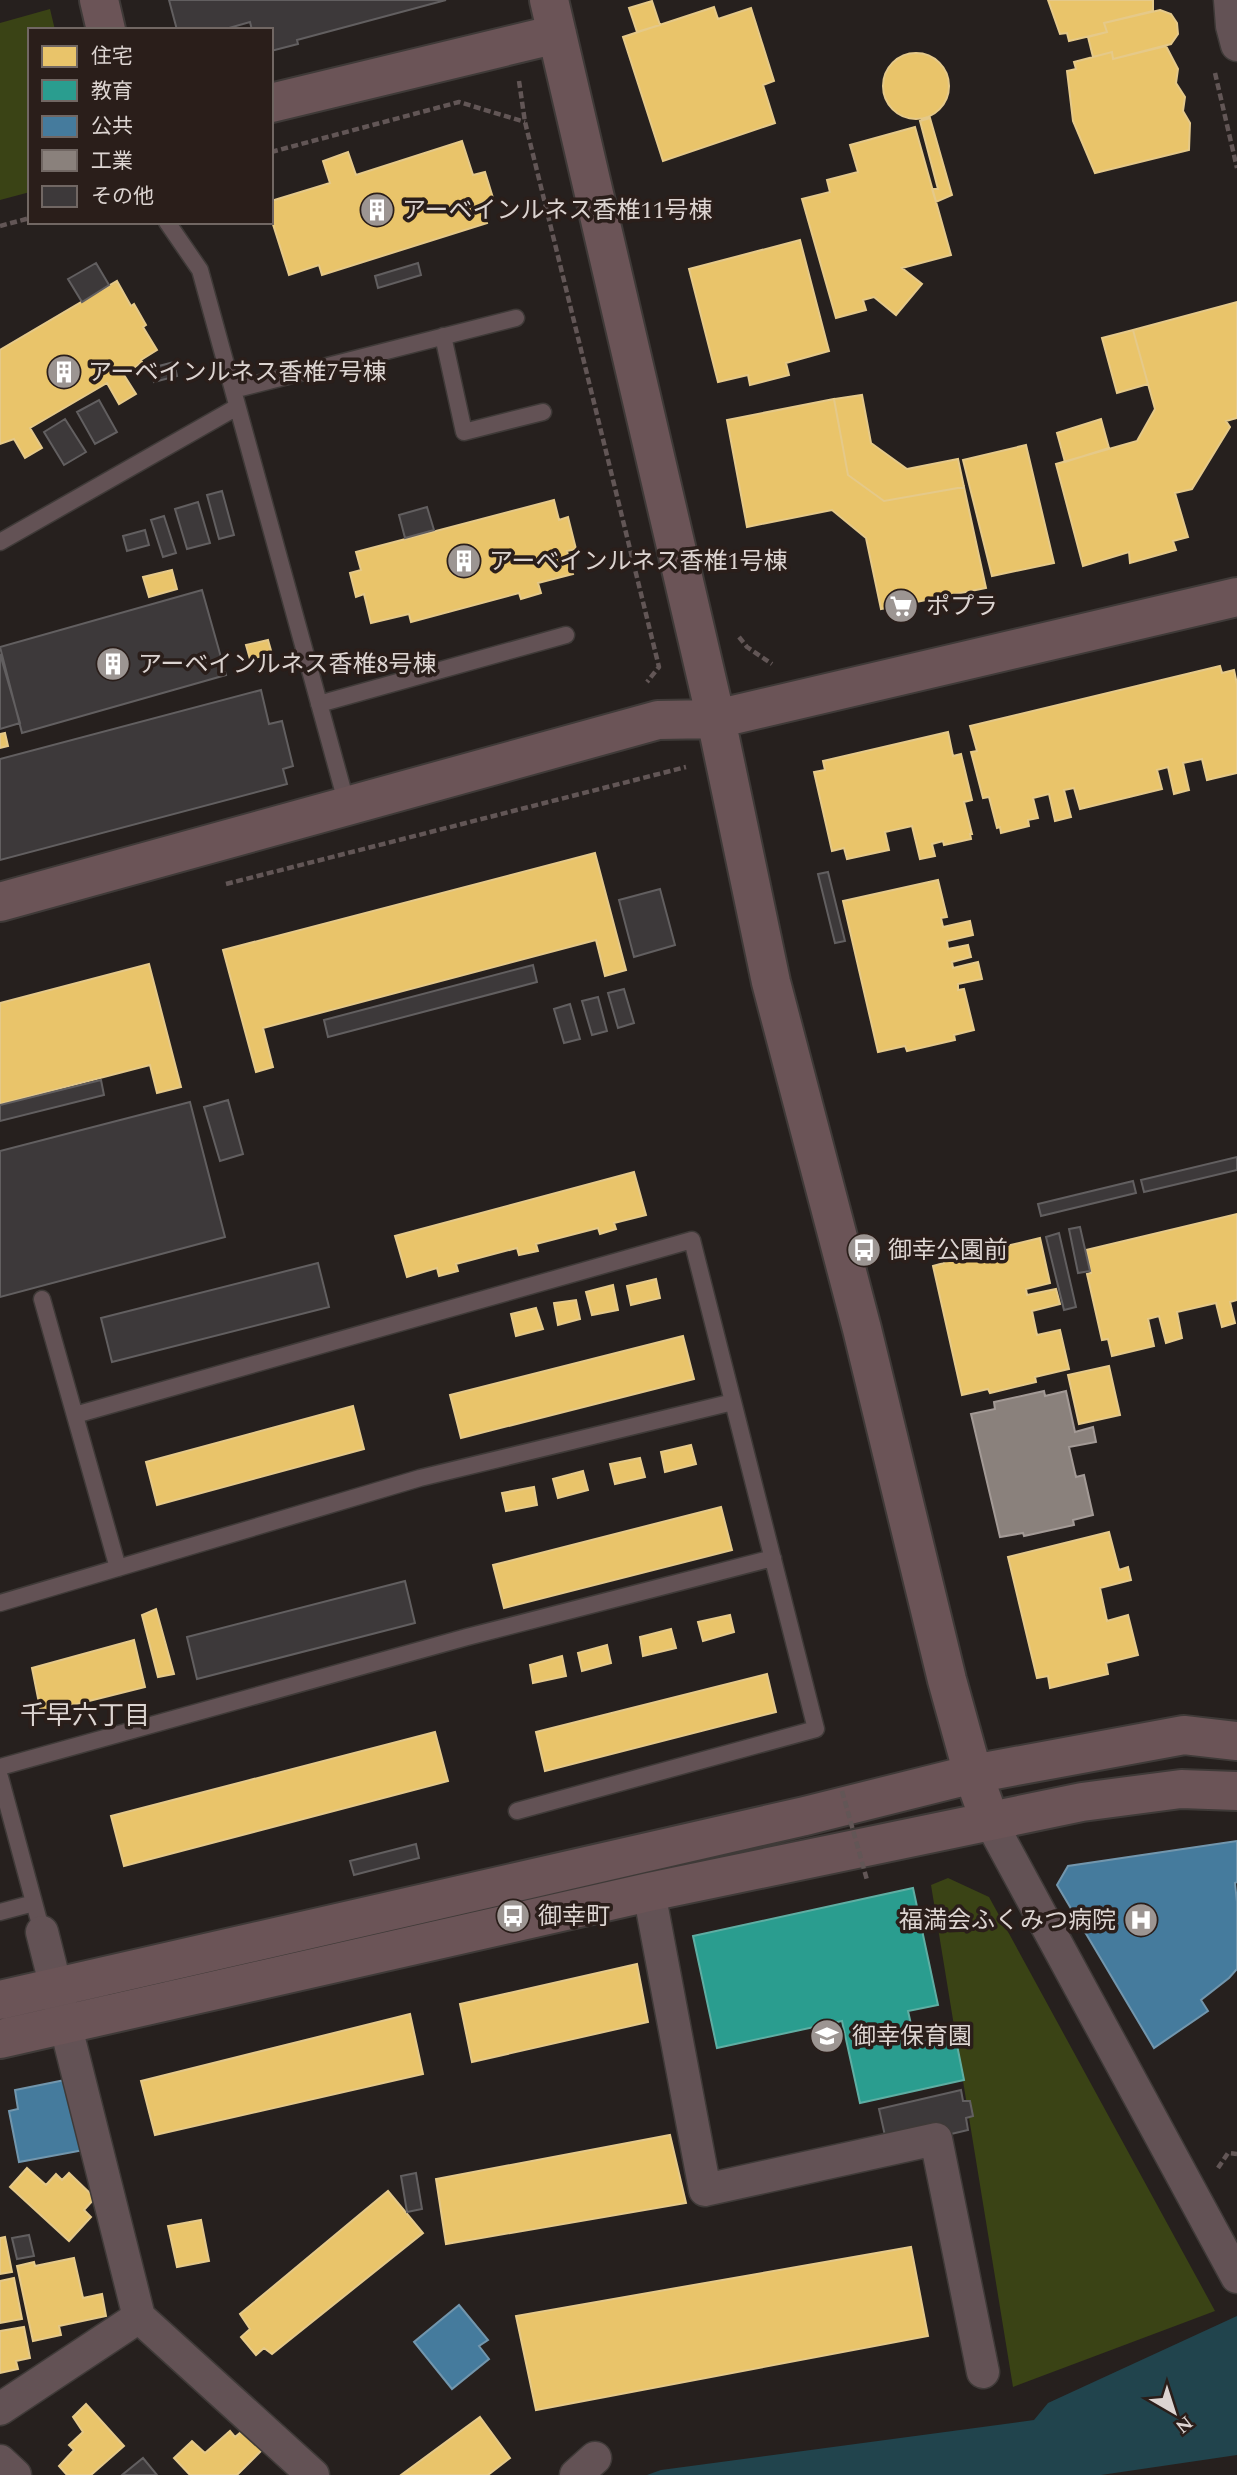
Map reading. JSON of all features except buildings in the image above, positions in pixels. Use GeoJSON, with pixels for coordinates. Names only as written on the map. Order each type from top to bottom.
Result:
{"type":"FeatureCollection","features":[{"type":"Feature","properties":{"kind":"street"},"geometry":{"type":"LineString","coordinates":[[99,0],[106,28]]}},
{"type":"Feature","properties":{"kind":"street"},"geometry":{"type":"LineString","coordinates":[[1225,53],[1232,26],[1230,0]]}},
{"type":"Feature","properties":{"kind":"street"},"geometry":{"type":"LineString","coordinates":[[273,102],[553,17],[716,719],[771,982],[862,1329],[947,1680],[973,1774],[990,1821],[1237,2277]]}},
{"type":"Feature","properties":{"kind":"street"},"geometry":{"type":"LineString","coordinates":[[0,902],[658,720],[716,719],[1237,597]]}},
{"type":"Feature","properties":{"kind":"street"},"geometry":{"type":"LineString","coordinates":[[0,2000],[804,1816],[973,1774],[1184,1735],[1237,1741]]}},
{"type":"Feature","properties":{"kind":"street"},"geometry":{"type":"LineString","coordinates":[[0,2039],[649,1892],[1082,1802],[1181,1789],[1237,1791]]}},
{"type":"Feature","properties":{"kind":"street"},"geometry":{"type":"LineString","coordinates":[[649,1892],[705,2189],[936,2139],[983,2372]]}},
{"type":"Feature","properties":{"kind":"street"},"geometry":{"type":"LineString","coordinates":[[38,1918],[139,2317],[313,2475]]}},
{"type":"Feature","properties":{"kind":"street"},"geometry":{"type":"LineString","coordinates":[[0,2409],[139,2317]]}},
{"type":"Feature","properties":{"kind":"street"},"geometry":{"type":"LineString","coordinates":[[0,2461],[15,2475]]}},
{"type":"Feature","properties":{"kind":"lane"},"geometry":{"type":"LineString","coordinates":[[168,224],[200,271],[347,805]]}},
{"type":"Feature","properties":{"kind":"lane"},"geometry":{"type":"LineString","coordinates":[[233,390],[516,318]]}},
{"type":"Feature","properties":{"kind":"lane"},"geometry":{"type":"LineString","coordinates":[[443,337],[464,432],[543,412]]}},
{"type":"Feature","properties":{"kind":"lane"},"geometry":{"type":"LineString","coordinates":[[0,542],[237,407]]}},
{"type":"Feature","properties":{"kind":"lane"},"geometry":{"type":"LineString","coordinates":[[319,704],[566,635]]}},
{"type":"Feature","properties":{"kind":"lane"},"geometry":{"type":"LineString","coordinates":[[75,1415],[692,1240],[816,1729],[517,1811]]}},
{"type":"Feature","properties":{"kind":"lane"},"geometry":{"type":"LineString","coordinates":[[42,1298],[118,1568]]}},
{"type":"Feature","properties":{"kind":"lane"},"geometry":{"type":"LineString","coordinates":[[0,1603],[420,1478],[733,1402]]}},
{"type":"Feature","properties":{"kind":"lane"},"geometry":{"type":"LineString","coordinates":[[0,1768],[467,1637],[773,1558]]}},
{"type":"Feature","properties":{"kind":"lane"},"geometry":{"type":"LineString","coordinates":[[0,1777],[38,1918],[0,1912]]}},
{"type":"Feature","properties":{"kind":"path"},"geometry":{"type":"LineString","coordinates":[[1225,53],[1237,168]]}},
{"type":"Feature","properties":{"kind":"path"},"geometry":{"type":"LineString","coordinates":[[273,151],[459,102],[525,122],[659,667],[641,692]]}},
{"type":"Feature","properties":{"kind":"path"},"geometry":{"type":"LineString","coordinates":[[0,226],[28,219]]}},
{"type":"Feature","properties":{"kind":"path"},"geometry":{"type":"LineString","coordinates":[[214,887],[724,757]]}},
{"type":"Feature","properties":{"kind":"path"},"geometry":{"type":"LineString","coordinates":[[842,1791],[867,1880]]}},
{"type":"Feature","properties":{"kind":"green space"},"geometry":{"type":"Polygon","coordinates":[[[50,9],[55,28],[28,28],[28,193],[0,200],[0,23],[50,9]]]}},
{"type":"Feature","properties":{"kind":"green space"},"geometry":{"type":"Polygon","coordinates":[[[948,1878],[989,1897],[1215,2311],[1013,2387],[931,1885],[948,1878]]]}},
{"type":"Feature","properties":{"kind":"water"},"geometry":{"type":"Polygon","coordinates":[[[1237,2316],[1237,2455],[1101,2475],[647,2475],[661,2470],[1034,2420],[1048,2403],[1237,2316]]]}},
{"type":"Feature","properties":{"kind":"place","name":"アーベインルネス香椎11号棟"},"geometry":{"type":"Point","coordinates":[377,210]}},
{"type":"Feature","properties":{"kind":"place","name":"アーベインルネス香椎7号棟"},"geometry":{"type":"Point","coordinates":[64,372]}},
{"type":"Feature","properties":{"kind":"place","name":"アーベインルネス香椎1号棟"},"geometry":{"type":"Point","coordinates":[464,561]}},
{"type":"Feature","properties":{"kind":"place","name":"ポプラ"},"geometry":{"type":"Point","coordinates":[901,606]}},
{"type":"Feature","properties":{"kind":"place","name":"アーベインルネス香椎8号棟"},"geometry":{"type":"Point","coordinates":[113,664]}},
{"type":"Feature","properties":{"kind":"place","name":"御幸公園前"},"geometry":{"type":"Point","coordinates":[864,1250]}},
{"type":"Feature","properties":{"kind":"place","name":"御幸町"},"geometry":{"type":"Point","coordinates":[513,1916]}},
{"type":"Feature","properties":{"kind":"place","name":"福満会ふくみつ病院"},"geometry":{"type":"Point","coordinates":[1141,1920]}},
{"type":"Feature","properties":{"kind":"place","name":"御幸保育園"},"geometry":{"type":"Point","coordinates":[827,2036]}},
{"type":"Feature","properties":{"kind":"district","name":"千早六丁目"},"geometry":{"type":"Point","coordinates":[85,1715]}}]}
